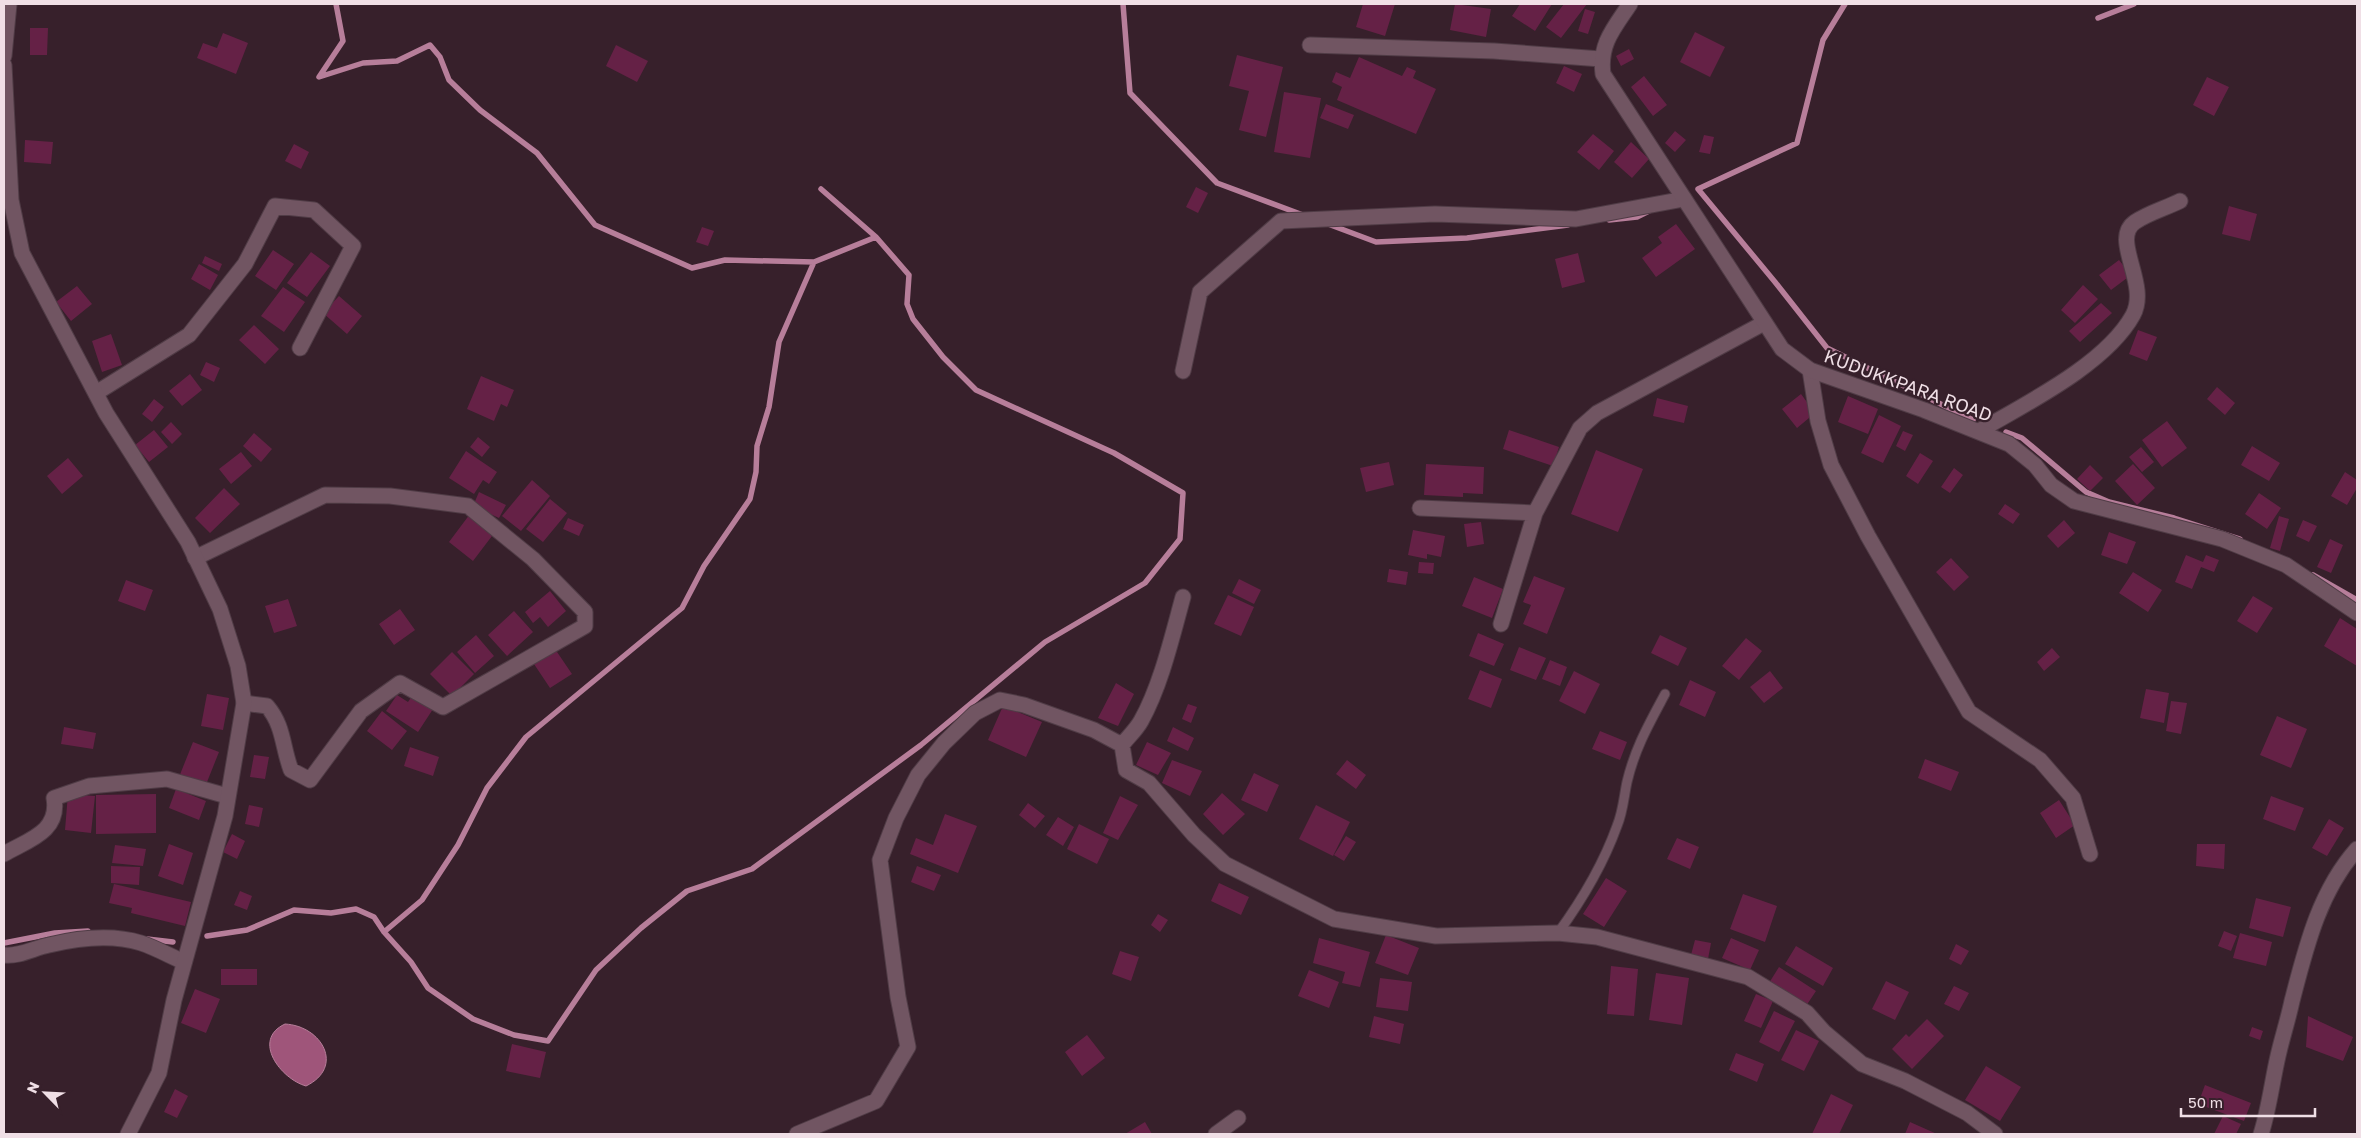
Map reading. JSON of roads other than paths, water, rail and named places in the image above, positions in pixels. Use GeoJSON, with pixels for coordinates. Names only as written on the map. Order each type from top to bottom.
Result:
{"type":"FeatureCollection","features":[{"type":"Feature","properties":{"kind":"street"},"geometry":{"type":"LineString","coordinates":[[4,56],[9,4]]}},
{"type":"Feature","properties":{"kind":"street"},"geometry":{"type":"LineString","coordinates":[[1310,45],[1494,51],[1601,59],[1607,40],[1630,4]]}},
{"type":"Feature","properties":{"kind":"street","name":"KUDUKKPARA ROAD"},"geometry":{"type":"LineString","coordinates":[[1601,59],[1603,74],[1764,323],[1782,349],[1810,370],[2008,444],[2036,465],[2051,485],[2074,501],[2222,539],[2277,561],[2286,565],[2357,613]]}},
{"type":"Feature","properties":{"kind":"street"},"geometry":{"type":"LineString","coordinates":[[4,65],[12,200],[22,253],[106,413],[188,542],[220,609],[238,666],[244,704],[225,816],[184,962],[159,1073],[128,1134]]}},
{"type":"Feature","properties":{"kind":"street"},"geometry":{"type":"LineString","coordinates":[[1183,371],[1200,292],[1281,221],[1435,214],[1576,219],[1684,199]]}},
{"type":"Feature","properties":{"kind":"street"},"geometry":{"type":"LineString","coordinates":[[1980,432],[2082,368],[2116,339],[2133,315],[2139,300],[2138,287],[2126,245],[2127,235],[2134,222],[2180,201]]}},
{"type":"Feature","properties":{"kind":"street"},"geometry":{"type":"LineString","coordinates":[[96,393],[189,334],[245,264],[275,206],[314,210],[353,246],[300,348]]}},
{"type":"Feature","properties":{"kind":"street"},"geometry":{"type":"LineString","coordinates":[[1501,624],[1535,513],[1580,428],[1597,413],[1764,323]]}},
{"type":"Feature","properties":{"kind":"street"},"geometry":{"type":"LineString","coordinates":[[1810,370],[1818,421],[1831,465],[1868,536],[1969,712],[2040,760],[2073,798],[2090,854]]}},
{"type":"Feature","properties":{"kind":"street"},"geometry":{"type":"LineString","coordinates":[[195,558],[325,496],[390,496],[468,506],[533,559],[585,612],[586,626],[443,706],[400,683],[361,711],[310,780],[292,770],[285,754],[282,728],[273,713],[266,706],[244,704]]}},
{"type":"Feature","properties":{"kind":"street"},"geometry":{"type":"LineString","coordinates":[[1420,508],[1535,513]]}},
{"type":"Feature","properties":{"kind":"street"},"geometry":{"type":"LineString","coordinates":[[1183,598],[1151,698],[1141,722],[1122,745],[1126,770],[1150,783],[1194,835],[1225,864],[1334,919],[1436,936],[1558,933],[1596,937],[1748,977],[1807,1013],[1824,1032],[1862,1064],[1905,1082],[1967,1113],[1996,1134]]}},
{"type":"Feature","properties":{"kind":"street"},"geometry":{"type":"LineString","coordinates":[[797,1134],[876,1101],[908,1047],[898,997],[880,860],[896,818],[918,775],[944,743],[975,713],[1000,700],[1024,705],[1094,730],[1122,745]]}},
{"type":"Feature","properties":{"kind":"street"},"geometry":{"type":"LineString","coordinates":[[4,854],[48,829],[56,812],[54,798],[89,786],[167,779],[227,796]]}},
{"type":"Feature","properties":{"kind":"street"},"geometry":{"type":"LineString","coordinates":[[2261,1134],[2266,1118],[2278,1054],[2303,961],[2316,921],[2334,879],[2357,849]]}},
{"type":"Feature","properties":{"kind":"street"},"geometry":{"type":"LineString","coordinates":[[4,955],[11,956],[48,945],[84,938],[115,938],[141,943],[184,962]]}},
{"type":"Feature","properties":{"kind":"street"},"geometry":{"type":"LineString","coordinates":[[1216,1134],[1238,1118]]}},
{"type":"Feature","properties":{"kind":"lane"},"geometry":{"type":"LineString","coordinates":[[1558,933],[1582,899],[1605,856],[1618,824],[1627,781],[1640,739],[1665,694]]}},
{"type":"Feature","properties":{"kind":"waterway"},"geometry":{"type":"LineString","coordinates":[[336,4],[343,41],[319,77],[363,63],[397,61],[430,45],[440,57],[449,80],[480,110],[537,153],[595,225],[692,268],[725,260],[814,262]]}},
{"type":"Feature","properties":{"kind":"waterway"},"geometry":{"type":"LineString","coordinates":[[1123,4],[1130,93],[1217,183],[1303,215]]}},
{"type":"Feature","properties":{"kind":"waterway"},"geometry":{"type":"LineString","coordinates":[[1845,4],[1823,40],[1797,143],[1698,189],[1827,348],[1973,420]]}},
{"type":"Feature","properties":{"kind":"waterway"},"geometry":{"type":"LineString","coordinates":[[2098,18],[2134,4]]}},
{"type":"Feature","properties":{"kind":"waterway"},"geometry":{"type":"LineString","coordinates":[[207,936],[247,930],[294,910],[331,913],[356,909],[374,917],[384,932],[411,962],[428,988],[473,1019],[514,1035],[548,1041],[596,970],[641,928],[687,891],[752,869],[921,745],[1045,642],[1145,583],[1180,539],[1183,493],[1114,453],[976,390],[943,357],[913,319],[907,304],[909,275],[876,237],[821,189]]}},
{"type":"Feature","properties":{"kind":"waterway"},"geometry":{"type":"LineString","coordinates":[[1609,220],[1637,217],[1649,211]]}},
{"type":"Feature","properties":{"kind":"waterway"},"geometry":{"type":"LineString","coordinates":[[1328,224],[1376,242],[1467,238],[1568,225]]}},
{"type":"Feature","properties":{"kind":"waterway"},"geometry":{"type":"LineString","coordinates":[[384,932],[422,900],[458,845],[487,788],[526,737],[682,608],[704,566],[750,499],[756,472],[757,446],[769,407],[779,342],[814,262],[876,237]]}},
{"type":"Feature","properties":{"kind":"waterway"},"geometry":{"type":"LineString","coordinates":[[2006,432],[2022,438],[2086,492],[2109,502],[2174,518],[2240,539]]}},
{"type":"Feature","properties":{"kind":"waterway"},"geometry":{"type":"LineString","coordinates":[[2313,575],[2357,600]]}},
{"type":"Feature","properties":{"kind":"waterway"},"geometry":{"type":"LineString","coordinates":[[4,943],[55,933],[88,931]]}},
{"type":"Feature","properties":{"kind":"waterway"},"geometry":{"type":"LineString","coordinates":[[147,939],[173,942]]}}]}
